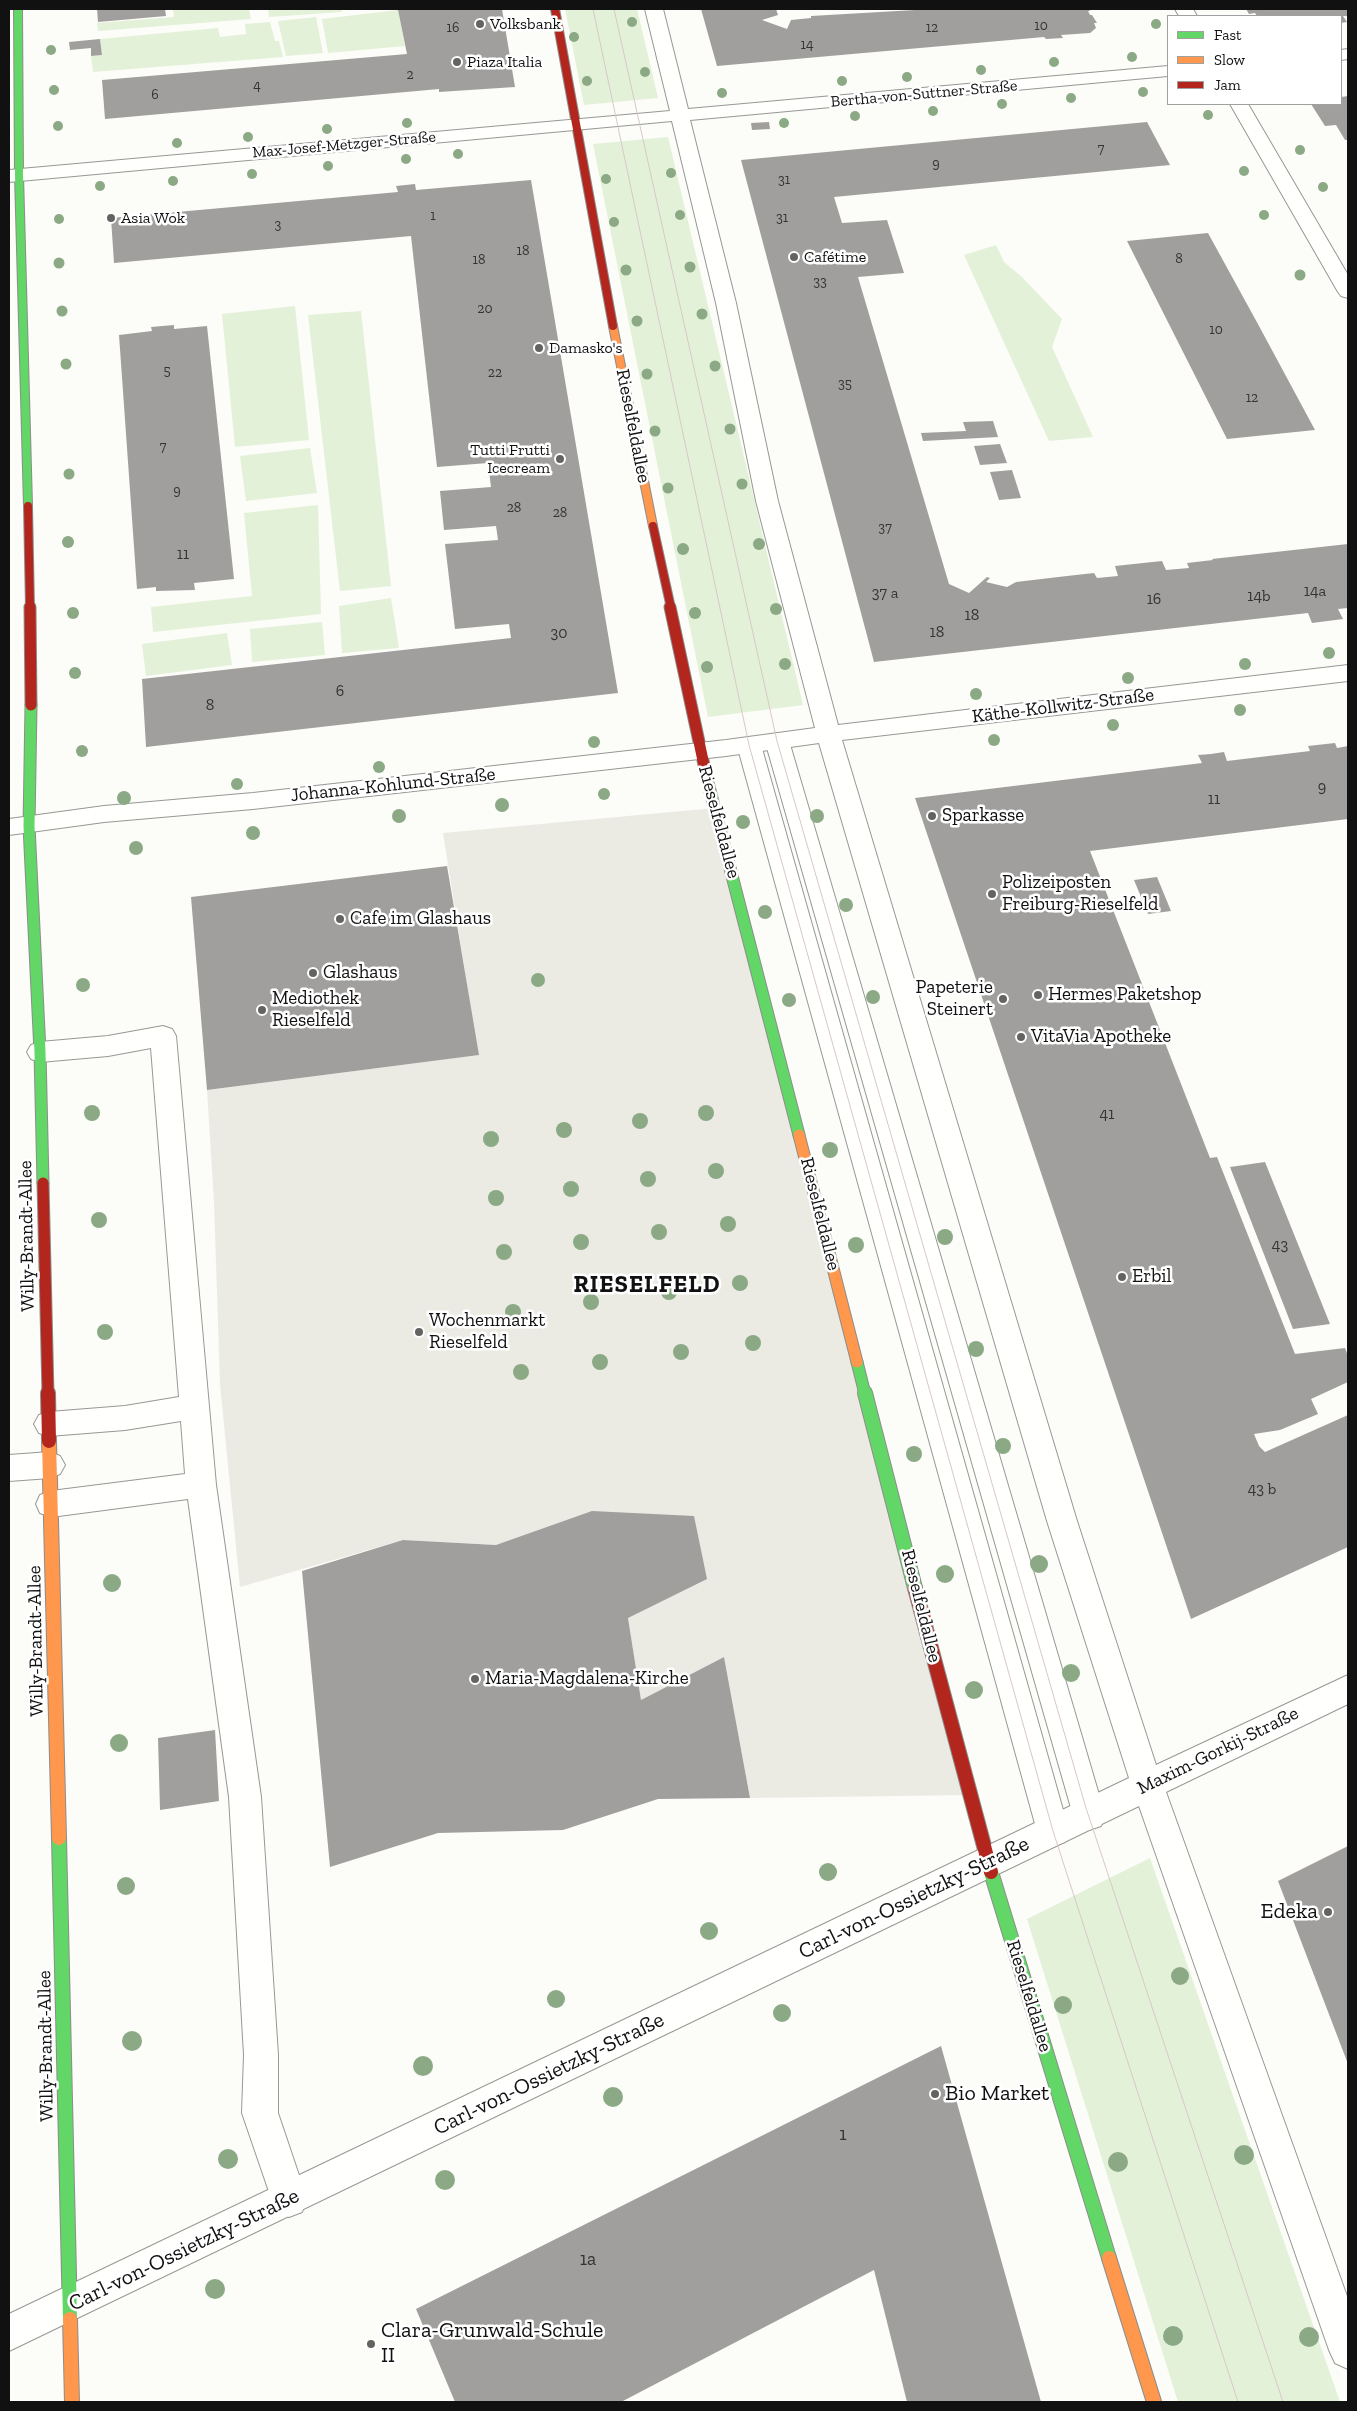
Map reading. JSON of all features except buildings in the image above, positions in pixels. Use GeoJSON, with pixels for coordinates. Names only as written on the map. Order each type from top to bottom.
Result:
{"type":"FeatureCollection","features":[{"type":"Feature","properties":{"kind":"street","name":"Willy-Brandt-Allee"},"geometry":{"type":"LineString","coordinates":[[18,9],[14,176],[32,654],[19,827],[40,1052],[72,2402]]}},
{"type":"Feature","properties":{"kind":"street","name":"Rieselfeldallee"},"geometry":{"type":"LineString","coordinates":[[556,9],[575,125],[636,443],[700,751],[964,1775],[1154,2402]]}},
{"type":"Feature","properties":{"kind":"street"},"geometry":{"type":"LineString","coordinates":[[654,9],[726,303],[767,501],[828,734],[1062,1521],[1125,1722],[1348,2350]]}},
{"type":"Feature","properties":{"kind":"street","name":"Bertha-von-Suttner-Straße"},"geometry":{"type":"LineString","coordinates":[[679,116],[1167,71]]}},
{"type":"Feature","properties":{"kind":"street"},"geometry":{"type":"LineString","coordinates":[[1240,105],[1348,292]]}},
{"type":"Feature","properties":{"kind":"street","name":"Max-Josef-Metzger-Straße"},"geometry":{"type":"LineString","coordinates":[[14,176],[679,116]]}},
{"type":"Feature","properties":{"kind":"street","name":"Käthe-Kollwitz-Straße"},"geometry":{"type":"LineString","coordinates":[[763,743],[1348,673]]}},
{"type":"Feature","properties":{"kind":"street"},"geometry":{"type":"LineString","coordinates":[[763,743],[1089,1814]]}},
{"type":"Feature","properties":{"kind":"street"},"geometry":{"type":"LineString","coordinates":[[763,743],[1053,1831]]}},
{"type":"Feature","properties":{"kind":"street","name":"Johanna-Kohlund-Straße"},"geometry":{"type":"LineString","coordinates":[[19,827],[104,814],[253,801],[763,743]]}},
{"type":"Feature","properties":{"kind":"street"},"geometry":{"type":"LineString","coordinates":[[40,1052],[108,1046],[163,1036],[201,1486],[245,1797],[261,2055],[260,2113],[289,2199]]}},
{"type":"Feature","properties":{"kind":"street"},"geometry":{"type":"LineString","coordinates":[[49,1424],[125,1418],[195,1407]]}},
{"type":"Feature","properties":{"kind":"street"},"geometry":{"type":"LineString","coordinates":[[9,1468],[50,1465]]}},
{"type":"Feature","properties":{"kind":"street"},"geometry":{"type":"LineString","coordinates":[[51,1504],[201,1486]]}},
{"type":"Feature","properties":{"kind":"street","name":"Maxim-Gorkij-Straße"},"geometry":{"type":"LineString","coordinates":[[1089,1814],[1348,1688]]}},
{"type":"Feature","properties":{"kind":"street","name":"Carl-von-Ossietzky-Straße"},"geometry":{"type":"LineString","coordinates":[[9,2333],[1089,1814]]}},
{"type":"Feature","properties":{"kind":"green space"},"geometry":{"type":"Polygon","coordinates":[[[173,9],[249,9],[251,19],[98,31],[97,23],[174,17],[173,9]]]}},
{"type":"Feature","properties":{"kind":"green space"},"geometry":{"type":"Polygon","coordinates":[[[268,9],[341,9],[342,12],[269,17],[268,9]]]}},
{"type":"Feature","properties":{"kind":"green space"},"geometry":{"type":"Polygon","coordinates":[[[565,9],[637,9],[658,98],[584,105],[565,9]]]}},
{"type":"Feature","properties":{"kind":"green space"},"geometry":{"type":"Polygon","coordinates":[[[398,10],[405,46],[328,53],[322,19],[398,10]]]}},
{"type":"Feature","properties":{"kind":"green space"},"geometry":{"type":"Polygon","coordinates":[[[316,17],[323,53],[286,56],[278,21],[316,17]]]}},
{"type":"Feature","properties":{"kind":"green space"},"geometry":{"type":"Polygon","coordinates":[[[270,22],[275,41],[279,41],[283,57],[93,72],[91,56],[102,55],[100,39],[218,28],[220,37],[246,34],[245,24],[270,22]]]}},
{"type":"Feature","properties":{"kind":"green space"},"geometry":{"type":"Polygon","coordinates":[[[668,137],[803,705],[708,717],[593,144],[668,137]]]}},
{"type":"Feature","properties":{"kind":"green space"},"geometry":{"type":"Polygon","coordinates":[[[996,245],[1004,262],[1022,277],[1062,319],[1052,347],[1093,437],[1049,441],[964,255],[996,245]]]}},
{"type":"Feature","properties":{"kind":"green space"},"geometry":{"type":"Polygon","coordinates":[[[295,306],[309,440],[235,447],[222,314],[295,306]]]}},
{"type":"Feature","properties":{"kind":"green space"},"geometry":{"type":"Polygon","coordinates":[[[361,311],[391,586],[340,591],[308,315],[361,311]]]}},
{"type":"Feature","properties":{"kind":"green space"},"geometry":{"type":"Polygon","coordinates":[[[310,448],[317,493],[246,501],[240,456],[310,448]]]}},
{"type":"Feature","properties":{"kind":"green space"},"geometry":{"type":"Polygon","coordinates":[[[318,505],[321,614],[153,632],[151,607],[252,596],[244,513],[318,505]]]}},
{"type":"Feature","properties":{"kind":"green space"},"geometry":{"type":"Polygon","coordinates":[[[391,598],[399,648],[342,653],[339,606],[391,598]]]}},
{"type":"Feature","properties":{"kind":"green space"},"geometry":{"type":"Polygon","coordinates":[[[322,622],[325,655],[252,662],[250,629],[322,622]]]}},
{"type":"Feature","properties":{"kind":"green space"},"geometry":{"type":"Polygon","coordinates":[[[227,633],[232,665],[146,676],[142,644],[227,633]]]}},
{"type":"Feature","properties":{"kind":"green space"},"geometry":{"type":"Polygon","coordinates":[[[1150,1858],[1340,2402],[1178,2402],[1027,1919],[1150,1858]]]}},
{"type":"Feature","properties":{"kind":"shaded area"},"geometry":{"type":"Polygon","coordinates":[[[715,808],[969,1795],[750,1798],[724,1657],[641,1700],[628,1618],[496,1545],[403,1540],[240,1587],[220,1384],[214,1202],[207,1090],[478,1055],[443,833],[715,808]]]}},
{"type":"Feature","properties":{"kind":"tram line"},"geometry":{"type":"LineString","coordinates":[[593,9],[749,745],[1053,1831],[1238,2402]]}},
{"type":"Feature","properties":{"kind":"tram line"},"geometry":{"type":"LineString","coordinates":[[614,9],[777,741],[1086,1808],[1283,2402]]}},
{"type":"Feature","properties":{"kind":"traffic: fast"},"geometry":{"type":"LineString","coordinates":[[18,9],[19,175],[28,506]]}},
{"type":"Feature","properties":{"kind":"traffic: fast"},"geometry":{"type":"LineString","coordinates":[[31,705],[29,826],[40,1052],[43,1183]]}},
{"type":"Feature","properties":{"kind":"traffic: fast"},"geometry":{"type":"LineString","coordinates":[[707,779],[799,1135]]}},
{"type":"Feature","properties":{"kind":"traffic: fast"},"geometry":{"type":"LineString","coordinates":[[857,1362],[915,1588]]}},
{"type":"Feature","properties":{"kind":"traffic: fast"},"geometry":{"type":"LineString","coordinates":[[59,1838],[70,2319]]}},
{"type":"Feature","properties":{"kind":"traffic: fast"},"geometry":{"type":"LineString","coordinates":[[991,1872],[1109,2258]]}},
{"type":"Feature","properties":{"kind":"traffic: slow"},"geometry":{"type":"LineString","coordinates":[[613,326],[653,526]]}},
{"type":"Feature","properties":{"kind":"traffic: slow"},"geometry":{"type":"LineString","coordinates":[[799,1135],[857,1362]]}},
{"type":"Feature","properties":{"kind":"traffic: slow"},"geometry":{"type":"LineString","coordinates":[[49,1441],[59,1838]]}},
{"type":"Feature","properties":{"kind":"traffic: slow"},"geometry":{"type":"LineString","coordinates":[[1109,2258],[1154,2402]]}},
{"type":"Feature","properties":{"kind":"traffic: slow"},"geometry":{"type":"LineString","coordinates":[[70,2319],[72,2402]]}},
{"type":"Feature","properties":{"kind":"traffic: jam"},"geometry":{"type":"LineString","coordinates":[[555,9],[613,326]]}},
{"type":"Feature","properties":{"kind":"traffic: jam"},"geometry":{"type":"LineString","coordinates":[[28,506],[31,705]]}},
{"type":"Feature","properties":{"kind":"traffic: jam"},"geometry":{"type":"LineString","coordinates":[[653,526],[707,779]]}},
{"type":"Feature","properties":{"kind":"traffic: jam"},"geometry":{"type":"LineString","coordinates":[[43,1183],[49,1441]]}},
{"type":"Feature","properties":{"kind":"traffic: jam"},"geometry":{"type":"LineString","coordinates":[[915,1588],[991,1872]]}},
{"type":"Feature","properties":{"kind":"place","name":"Volksbank"},"geometry":{"type":"Point","coordinates":[480,24]}},
{"type":"Feature","properties":{"kind":"place","name":"Piaza Italia"},"geometry":{"type":"Point","coordinates":[457,62]}},
{"type":"Feature","properties":{"kind":"place","name":"Asia Wok"},"geometry":{"type":"Point","coordinates":[111,218]}},
{"type":"Feature","properties":{"kind":"place","name":"Cafétime"},"geometry":{"type":"Point","coordinates":[794,257]}},
{"type":"Feature","properties":{"kind":"place","name":"Damasko's"},"geometry":{"type":"Point","coordinates":[539,348]}},
{"type":"Feature","properties":{"kind":"place","name":"Tutti Frutti Icecream"},"geometry":{"type":"Point","coordinates":[560,459]}},
{"type":"Feature","properties":{"kind":"place","name":"Sparkasse"},"geometry":{"type":"Point","coordinates":[932,816]}},
{"type":"Feature","properties":{"kind":"place","name":"Polizeiposten Freiburg-Rieselfeld"},"geometry":{"type":"Point","coordinates":[992,894]}},
{"type":"Feature","properties":{"kind":"place","name":"Cafe im Glashaus"},"geometry":{"type":"Point","coordinates":[340,919]}},
{"type":"Feature","properties":{"kind":"place","name":"Glashaus"},"geometry":{"type":"Point","coordinates":[313,973]}},
{"type":"Feature","properties":{"kind":"place","name":"Hermes Paketshop"},"geometry":{"type":"Point","coordinates":[1038,995]}},
{"type":"Feature","properties":{"kind":"place","name":"Papeterie Steinert"},"geometry":{"type":"Point","coordinates":[1003,999]}},
{"type":"Feature","properties":{"kind":"place","name":"Mediothek Rieselfeld"},"geometry":{"type":"Point","coordinates":[262,1010]}},
{"type":"Feature","properties":{"kind":"place","name":"VitaVia Apotheke"},"geometry":{"type":"Point","coordinates":[1021,1037]}},
{"type":"Feature","properties":{"kind":"place","name":"Erbil"},"geometry":{"type":"Point","coordinates":[1122,1277]}},
{"type":"Feature","properties":{"kind":"place","name":"Wochenmarkt Rieselfeld"},"geometry":{"type":"Point","coordinates":[419,1332]}},
{"type":"Feature","properties":{"kind":"place","name":"Maria-Magdalena-Kirche"},"geometry":{"type":"Point","coordinates":[475,1679]}},
{"type":"Feature","properties":{"kind":"place","name":"Edeka"},"geometry":{"type":"Point","coordinates":[1328,1912]}},
{"type":"Feature","properties":{"kind":"place","name":"Bio Market"},"geometry":{"type":"Point","coordinates":[935,2094]}},
{"type":"Feature","properties":{"kind":"place","name":"Clara-Grunwald-Schule II"},"geometry":{"type":"Point","coordinates":[371,2344]}},
{"type":"Feature","properties":{"kind":"district","name":"RIESELFELD"},"geometry":{"type":"Point","coordinates":[647,1285]}}]}
